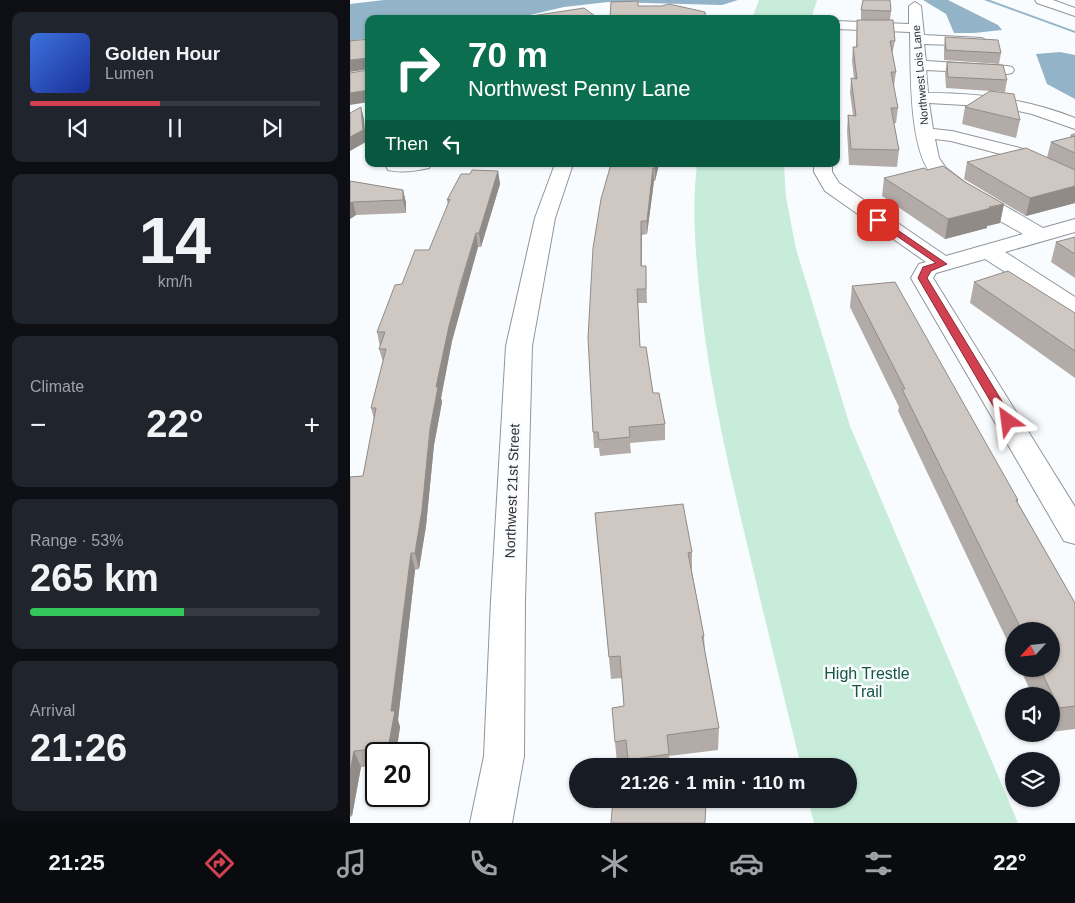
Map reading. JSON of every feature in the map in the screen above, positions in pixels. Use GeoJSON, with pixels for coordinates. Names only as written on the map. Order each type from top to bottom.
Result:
{"type":"FeatureCollection","features":[{"type":"Feature","properties":{"kind":"street"},"geometry":{"type":"LineString","coordinates":[[1041,0],[1075,12]]}},
{"type":"Feature","properties":{"kind":"street","name":"Northwest Lois Lane"},"geometry":{"type":"LineString","coordinates":[[915,6],[922,118],[930,158],[938,172],[960,188],[1040,235]]}},
{"type":"Feature","properties":{"kind":"street"},"geometry":{"type":"LineString","coordinates":[[840,20],[916,33],[998,42]]}},
{"type":"Feature","properties":{"kind":"street"},"geometry":{"type":"LineString","coordinates":[[918,66],[1007,70]]}},
{"type":"Feature","properties":{"kind":"street"},"geometry":{"type":"LineString","coordinates":[[922,98],[953,98],[1022,106],[1046,112],[1075,124]]}},
{"type":"Feature","properties":{"kind":"street"},"geometry":{"type":"LineString","coordinates":[[926,133],[972,140],[1014,152],[1075,182]]}},
{"type":"Feature","properties":{"kind":"street","name":"Northwest 21st Street"},"geometry":{"type":"LineString","coordinates":[[491,823],[504,756],[508,601],[519,346],[545,218],[563,167]]}},
{"type":"Feature","properties":{"kind":"street"},"geometry":{"type":"LineString","coordinates":[[823,167],[823,172],[832,186],[943,264]]}},
{"type":"Feature","properties":{"kind":"street"},"geometry":{"type":"LineString","coordinates":[[1075,225],[927,269],[922,278],[1075,533]]}},
{"type":"Feature","properties":{"kind":"street"},"geometry":{"type":"LineString","coordinates":[[988,251],[1075,307]]}},
{"type":"Feature","properties":{"kind":"green space"},"geometry":{"type":"Polygon","coordinates":[[[759,0],[817,0],[812,15],[753,15],[759,0]]]}},
{"type":"Feature","properties":{"kind":"green space","name":"High Trestle Trail"},"geometry":{"type":"Polygon","coordinates":[[[697,167],[784,167],[786,197],[796,249],[850,426],[1005,792],[1005,807],[1011,807],[1018,823],[814,823],[810,808],[857,808],[857,758],[799,758],[736,497],[711,378],[702,318],[694,211],[697,167]]]}},
{"type":"Feature","properties":{"kind":"water"},"geometry":{"type":"Polygon","coordinates":[[[384,0],[738,0],[722,5],[608,2],[564,7],[530,15],[365,15],[365,39],[350,41],[350,4],[384,0]]]}},
{"type":"Feature","properties":{"kind":"water"},"geometry":{"type":"Polygon","coordinates":[[[923,0],[948,0],[998,25],[1002,30],[954,33],[946,14],[923,0]]]}},
{"type":"Feature","properties":{"kind":"water"},"geometry":{"type":"Polygon","coordinates":[[[1060,52],[1075,55],[1075,99],[1047,84],[1036,54],[1060,52]]]}},
{"type":"Feature","properties":{"kind":"building"},"geometry":{"type":"Polygon","coordinates":[[[863,0],[890,0],[891,11],[861,10],[863,0]]]}},
{"type":"Feature","properties":{"kind":"building"},"geometry":{"type":"Polygon","coordinates":[[[638,1],[638,6],[662,6],[669,4],[705,12],[705,15],[610,15],[611,2],[638,1]]]}},
{"type":"Feature","properties":{"kind":"building"},"geometry":{"type":"Polygon","coordinates":[[[584,8],[594,15],[538,15],[584,8]]]}},
{"type":"Feature","properties":{"kind":"building"},"geometry":{"type":"Polygon","coordinates":[[[857,20],[893,20],[895,41],[890,41],[896,72],[891,72],[898,108],[891,108],[899,150],[851,149],[848,115],[856,116],[851,78],[857,79],[853,47],[857,47],[857,20]]]}},
{"type":"Feature","properties":{"kind":"building"},"geometry":{"type":"Polygon","coordinates":[[[945,37],[998,40],[1001,53],[946,50],[945,37]]]}},
{"type":"Feature","properties":{"kind":"building"},"geometry":{"type":"Polygon","coordinates":[[[365,39],[365,58],[350,60],[350,41],[365,39]]]}},
{"type":"Feature","properties":{"kind":"building"},"geometry":{"type":"Polygon","coordinates":[[[947,62],[1003,65],[1007,80],[948,77],[947,62]]]}},
{"type":"Feature","properties":{"kind":"building"},"geometry":{"type":"Polygon","coordinates":[[[365,70],[365,91],[350,93],[350,73],[365,70]]]}},
{"type":"Feature","properties":{"kind":"building"},"geometry":{"type":"Polygon","coordinates":[[[990,91],[1014,94],[1020,120],[965,107],[990,91]]]}},
{"type":"Feature","properties":{"kind":"building"},"geometry":{"type":"Polygon","coordinates":[[[361,107],[363,130],[350,137],[350,113],[361,107]]]}},
{"type":"Feature","properties":{"kind":"building"},"geometry":{"type":"Polygon","coordinates":[[[1075,136],[1075,153],[1051,142],[1075,136]]]}},
{"type":"Feature","properties":{"kind":"building"},"geometry":{"type":"Polygon","coordinates":[[[1026,148],[1075,170],[1075,186],[1030,198],[967,162],[1026,148]]]}},
{"type":"Feature","properties":{"kind":"building"},"geometry":{"type":"Polygon","coordinates":[[[943,166],[965,182],[1004,204],[948,219],[884,178],[924,168],[927,170],[943,166]]]}},
{"type":"Feature","properties":{"kind":"building"},"geometry":{"type":"Polygon","coordinates":[[[610,167],[655,167],[653,168],[647,221],[641,221],[641,266],[646,266],[646,289],[637,289],[640,347],[646,347],[653,393],[659,393],[665,424],[629,427],[630,437],[599,440],[598,432],[593,432],[588,338],[593,248],[601,199],[610,167]]]}},
{"type":"Feature","properties":{"kind":"building"},"geometry":{"type":"Polygon","coordinates":[[[472,170],[498,171],[479,233],[476,233],[461,282],[436,387],[438,387],[430,429],[422,510],[415,553],[411,553],[391,711],[395,711],[389,742],[365,742],[365,750],[354,751],[350,772],[350,477],[363,476],[376,408],[371,408],[386,349],[379,349],[385,332],[377,332],[395,285],[402,284],[415,250],[429,250],[450,199],[447,200],[461,174],[470,174],[472,170]]]}},
{"type":"Feature","properties":{"kind":"building"},"geometry":{"type":"Polygon","coordinates":[[[350,181],[403,190],[403,200],[350,203],[350,181]]]}},
{"type":"Feature","properties":{"kind":"building"},"geometry":{"type":"Polygon","coordinates":[[[1075,237],[1075,254],[1056,242],[1075,237]]]}},
{"type":"Feature","properties":{"kind":"building"},"geometry":{"type":"Polygon","coordinates":[[[1008,271],[1075,313],[1075,351],[974,282],[1008,271]]]}},
{"type":"Feature","properties":{"kind":"building"},"geometry":{"type":"Polygon","coordinates":[[[895,282],[1075,603],[1075,706],[1060,708],[1060,687],[1049,687],[1044,678],[1060,678],[1060,622],[1018,622],[902,389],[905,389],[852,286],[895,282]]]}},
{"type":"Feature","properties":{"kind":"building"},"geometry":{"type":"Polygon","coordinates":[[[683,504],[692,552],[688,553],[719,728],[667,735],[669,754],[628,758],[626,740],[615,742],[612,708],[624,706],[620,656],[609,657],[595,513],[683,504]]]}},
{"type":"Feature","properties":{"kind":"building"},"geometry":{"type":"Polygon","coordinates":[[[612,808],[706,808],[705,823],[611,823],[612,808]]]}},
{"type":"Feature","properties":{"kind":"waterway"},"geometry":{"type":"LineString","coordinates":[[986,0],[1075,32]]}},
{"type":"Feature","properties":{"kind":"route"},"geometry":{"type":"LineString","coordinates":[[878,220],[943,264],[927,269],[922,278],[1008,421]]}}]}
